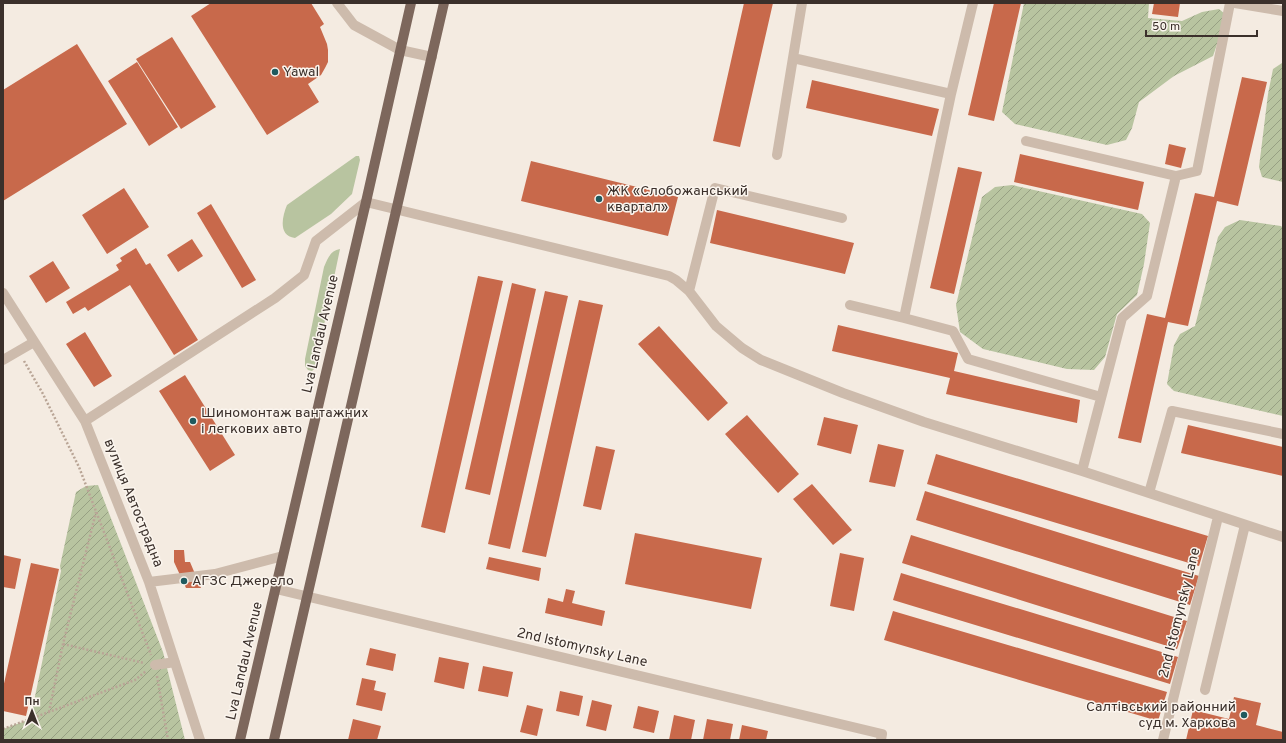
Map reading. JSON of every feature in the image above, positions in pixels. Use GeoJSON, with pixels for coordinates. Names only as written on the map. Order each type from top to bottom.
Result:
{"type":"FeatureCollection","features":[{"type":"Feature","properties":{"kind":"main road","name":"Lva Landau Avenue"},"geometry":{"type":"LineString","coordinates":[[240,740],[284,556],[411,3]]}},
{"type":"Feature","properties":{"kind":"main road"},"geometry":{"type":"LineString","coordinates":[[274,740],[444,3]]}},
{"type":"Feature","properties":{"kind":"street"},"geometry":{"type":"LineString","coordinates":[[337,3],[354,25],[400,50],[432,57]]}},
{"type":"Feature","properties":{"kind":"street"},"geometry":{"type":"LineString","coordinates":[[777,155],[802,3]]}},
{"type":"Feature","properties":{"kind":"street"},"geometry":{"type":"LineString","coordinates":[[904,318],[951,94],[973,3]]}},
{"type":"Feature","properties":{"kind":"street"},"geometry":{"type":"LineString","coordinates":[[1026,141],[1176,176],[1197,171],[1230,3]]}},
{"type":"Feature","properties":{"kind":"street"},"geometry":{"type":"LineString","coordinates":[[1235,3],[1283,11]]}},
{"type":"Feature","properties":{"kind":"street"},"geometry":{"type":"LineString","coordinates":[[793,58],[951,94]]}},
{"type":"Feature","properties":{"kind":"street"},"geometry":{"type":"LineString","coordinates":[[1082,471],[1122,318],[1147,296],[1176,176]]}},
{"type":"Feature","properties":{"kind":"street"},"geometry":{"type":"LineString","coordinates":[[689,291],[715,188],[842,218]]}},
{"type":"Feature","properties":{"kind":"street"},"geometry":{"type":"LineString","coordinates":[[85,421],[275,298],[304,275],[316,241],[366,202],[660,274],[676,280],[689,291],[716,326],[742,348],[761,360],[843,393],[924,422],[1082,471],[1218,517],[1283,537]]}},
{"type":"Feature","properties":{"kind":"street","name":"вулиця Автострадна"},"geometry":{"type":"LineString","coordinates":[[3,293],[85,421],[149,582],[200,740]]}},
{"type":"Feature","properties":{"kind":"street"},"geometry":{"type":"LineString","coordinates":[[850,305],[953,332],[968,359],[1101,397]]}},
{"type":"Feature","properties":{"kind":"street"},"geometry":{"type":"LineString","coordinates":[[3,360],[34,342]]}},
{"type":"Feature","properties":{"kind":"street"},"geometry":{"type":"LineString","coordinates":[[1149,493],[1172,411],[1283,434]]}},
{"type":"Feature","properties":{"kind":"street","name":"2nd Istomynsky Lane"},"geometry":{"type":"LineString","coordinates":[[1163,740],[1218,517]]}},
{"type":"Feature","properties":{"kind":"street"},"geometry":{"type":"LineString","coordinates":[[1205,690],[1245,525]]}},
{"type":"Feature","properties":{"kind":"street"},"geometry":{"type":"LineString","coordinates":[[149,582],[216,574],[284,556]]}},
{"type":"Feature","properties":{"kind":"street","name":"2nd Istomynsky Lane"},"geometry":{"type":"LineString","coordinates":[[276,589],[882,737]]}},
{"type":"Feature","properties":{"kind":"street"},"geometry":{"type":"LineString","coordinates":[[155,665],[175,662]]}},
{"type":"Feature","properties":{"kind":"path"},"geometry":{"type":"LineString","coordinates":[[18,352],[43,394],[78,467],[96,511],[155,665],[168,740]]}},
{"type":"Feature","properties":{"kind":"path"},"geometry":{"type":"LineString","coordinates":[[49,712],[63,644],[96,511]]}},
{"type":"Feature","properties":{"kind":"path"},"geometry":{"type":"LineString","coordinates":[[63,644],[155,665]]}},
{"type":"Feature","properties":{"kind":"path"},"geometry":{"type":"LineString","coordinates":[[3,729],[134,680],[155,665]]}},
{"type":"Feature","properties":{"kind":"green space"},"geometry":{"type":"Polygon","coordinates":[[[1024,3],[1149,3],[1148,18],[1182,21],[1202,12],[1219,9],[1225,14],[1224,24],[1213,56],[1174,76],[1139,102],[1132,128],[1126,140],[1107,145],[1015,124],[1002,112],[1024,3]]]}},
{"type":"Feature","properties":{"kind":"green space"},"geometry":{"type":"Polygon","coordinates":[[[1282,63],[1283,182],[1262,177],[1259,167],[1268,94],[1273,69],[1282,63]]]}},
{"type":"Feature","properties":{"kind":"green space"},"geometry":{"type":"Polygon","coordinates":[[[356,156],[359,156],[360,160],[352,194],[331,214],[295,238],[286,234],[283,220],[287,205],[356,156]]]}},
{"type":"Feature","properties":{"kind":"green space"},"geometry":{"type":"Polygon","coordinates":[[[1012,185],[1142,214],[1150,223],[1144,264],[1137,295],[1117,314],[1105,357],[1094,370],[1067,369],[983,349],[960,332],[956,305],[982,197],[995,187],[1012,185]]]}},
{"type":"Feature","properties":{"kind":"green space"},"geometry":{"type":"Polygon","coordinates":[[[1240,220],[1281,226],[1283,228],[1283,416],[1174,391],[1167,384],[1174,345],[1180,334],[1195,326],[1218,237],[1225,227],[1240,220]]]}},
{"type":"Feature","properties":{"kind":"green space"},"geometry":{"type":"Polygon","coordinates":[[[340,249],[315,368],[312,371],[308,370],[305,366],[305,359],[324,267],[332,253],[340,249]]]}},
{"type":"Feature","properties":{"kind":"green space"},"geometry":{"type":"Polygon","coordinates":[[[98,485],[163,652],[185,740],[3,740],[3,729],[28,720],[33,706],[76,492],[86,486],[98,485]]]}},
{"type":"Feature","properties":{"kind":"building","name":"Yawal"},"geometry":{"type":"Polygon","coordinates":[[[211,3],[311,3],[324,24],[320,27],[328,50],[328,62],[321,75],[308,84],[319,102],[267,135],[191,16],[211,3]]]}},
{"type":"Feature","properties":{"kind":"building"},"geometry":{"type":"Polygon","coordinates":[[[744,3],[773,3],[740,147],[713,141],[744,3]]]}},
{"type":"Feature","properties":{"kind":"building"},"geometry":{"type":"Polygon","coordinates":[[[994,3],[1021,3],[994,121],[968,115],[994,3]]]}},
{"type":"Feature","properties":{"kind":"building"},"geometry":{"type":"Polygon","coordinates":[[[1154,3],[1180,3],[1178,17],[1152,14],[1154,3]]]}},
{"type":"Feature","properties":{"kind":"building"},"geometry":{"type":"Polygon","coordinates":[[[172,37],[216,107],[181,129],[136,59],[172,37]]]}},
{"type":"Feature","properties":{"kind":"building"},"geometry":{"type":"Polygon","coordinates":[[[77,44],[127,124],[3,201],[3,90],[77,44]]]}},
{"type":"Feature","properties":{"kind":"building"},"geometry":{"type":"Polygon","coordinates":[[[137,62],[178,127],[149,146],[108,81],[137,62]]]}},
{"type":"Feature","properties":{"kind":"building"},"geometry":{"type":"Polygon","coordinates":[[[1242,77],[1267,82],[1238,206],[1217,201],[1188,326],[1168,322],[1141,443],[1118,438],[1147,314],[1165,318],[1195,193],[1214,197],[1242,77]]]}},
{"type":"Feature","properties":{"kind":"building"},"geometry":{"type":"Polygon","coordinates":[[[812,80],[939,109],[932,136],[806,108],[812,80]]]}},
{"type":"Feature","properties":{"kind":"building"},"geometry":{"type":"Polygon","coordinates":[[[1169,144],[1186,148],[1181,168],[1165,164],[1169,144]]]}},
{"type":"Feature","properties":{"kind":"building"},"geometry":{"type":"Polygon","coordinates":[[[1020,154],[1144,182],[1138,210],[1014,182],[1020,154]]]}},
{"type":"Feature","properties":{"kind":"building","name":"ЖК «Слобожанський квартал»"},"geometry":{"type":"Polygon","coordinates":[[[531,161],[678,197],[668,236],[521,201],[531,161]]]}},
{"type":"Feature","properties":{"kind":"building"},"geometry":{"type":"Polygon","coordinates":[[[958,167],[982,172],[954,294],[930,288],[958,167]]]}},
{"type":"Feature","properties":{"kind":"building"},"geometry":{"type":"Polygon","coordinates":[[[124,188],[149,227],[107,254],[82,215],[124,188]]]}},
{"type":"Feature","properties":{"kind":"building"},"geometry":{"type":"Polygon","coordinates":[[[211,204],[256,280],[242,288],[197,213],[211,204]]]}},
{"type":"Feature","properties":{"kind":"building"},"geometry":{"type":"Polygon","coordinates":[[[717,210],[854,243],[845,274],[710,243],[717,210]]]}},
{"type":"Feature","properties":{"kind":"building"},"geometry":{"type":"Polygon","coordinates":[[[192,239],[203,256],[178,272],[167,255],[192,239]]]}},
{"type":"Feature","properties":{"kind":"building"},"geometry":{"type":"Polygon","coordinates":[[[136,248],[146,265],[150,263],[198,340],[174,355],[130,285],[88,311],[85,307],[73,314],[66,302],[119,270],[116,265],[122,261],[120,258],[136,248]]]}},
{"type":"Feature","properties":{"kind":"building"},"geometry":{"type":"Polygon","coordinates":[[[53,261],[70,288],[46,303],[29,276],[53,261]]]}},
{"type":"Feature","properties":{"kind":"building"},"geometry":{"type":"Polygon","coordinates":[[[478,276],[503,281],[445,533],[421,527],[478,276]]]}},
{"type":"Feature","properties":{"kind":"building"},"geometry":{"type":"Polygon","coordinates":[[[512,283],[536,289],[490,495],[465,489],[512,283]]]}},
{"type":"Feature","properties":{"kind":"building"},"geometry":{"type":"Polygon","coordinates":[[[545,291],[568,296],[510,549],[488,544],[545,291]]]}},
{"type":"Feature","properties":{"kind":"building"},"geometry":{"type":"Polygon","coordinates":[[[579,300],[603,305],[546,557],[522,552],[579,300]]]}},
{"type":"Feature","properties":{"kind":"building"},"geometry":{"type":"Polygon","coordinates":[[[838,325],[958,353],[954,371],[1080,400],[1077,423],[946,394],[950,378],[832,351],[838,325]]]}},
{"type":"Feature","properties":{"kind":"building"},"geometry":{"type":"Polygon","coordinates":[[[659,326],[728,403],[708,421],[638,344],[659,326]]]}},
{"type":"Feature","properties":{"kind":"building"},"geometry":{"type":"Polygon","coordinates":[[[85,332],[112,376],[94,387],[66,344],[85,332]]]}},
{"type":"Feature","properties":{"kind":"building"},"geometry":{"type":"Polygon","coordinates":[[[185,375],[235,455],[210,471],[159,391],[185,375]]]}},
{"type":"Feature","properties":{"kind":"building"},"geometry":{"type":"Polygon","coordinates":[[[747,415],[799,474],[778,493],[725,434],[747,415]]]}},
{"type":"Feature","properties":{"kind":"building"},"geometry":{"type":"Polygon","coordinates":[[[824,417],[858,425],[851,454],[817,445],[824,417]]]}},
{"type":"Feature","properties":{"kind":"building"},"geometry":{"type":"Polygon","coordinates":[[[1188,425],[1283,447],[1283,476],[1181,453],[1188,425]]]}},
{"type":"Feature","properties":{"kind":"building"},"geometry":{"type":"Polygon","coordinates":[[[878,444],[904,450],[895,487],[869,482],[878,444]]]}},
{"type":"Feature","properties":{"kind":"building"},"geometry":{"type":"Polygon","coordinates":[[[596,446],[615,450],[601,510],[583,506],[596,446]]]}},
{"type":"Feature","properties":{"kind":"building"},"geometry":{"type":"Polygon","coordinates":[[[936,454],[1208,536],[1199,566],[927,484],[936,454]]]}},
{"type":"Feature","properties":{"kind":"building"},"geometry":{"type":"Polygon","coordinates":[[[812,484],[852,530],[833,545],[793,499],[812,484]]]}},
{"type":"Feature","properties":{"kind":"building"},"geometry":{"type":"Polygon","coordinates":[[[925,491],[1199,576],[1190,605],[916,520],[925,491]]]}},
{"type":"Feature","properties":{"kind":"building"},"geometry":{"type":"Polygon","coordinates":[[[635,533],[762,558],[751,609],[625,584],[635,533]]]}},
{"type":"Feature","properties":{"kind":"building"},"geometry":{"type":"Polygon","coordinates":[[[911,535],[1187,621],[1177,649],[902,563],[911,535]]]}},
{"type":"Feature","properties":{"kind":"building"},"geometry":{"type":"Polygon","coordinates":[[[174,550],[184,550],[185,562],[190,562],[201,588],[186,588],[174,562],[174,550]]]}},
{"type":"Feature","properties":{"kind":"building"},"geometry":{"type":"Polygon","coordinates":[[[840,553],[864,558],[854,611],[830,606],[840,553]]]}},
{"type":"Feature","properties":{"kind":"building"},"geometry":{"type":"Polygon","coordinates":[[[3,555],[21,559],[15,589],[3,587],[3,555]]]}},
{"type":"Feature","properties":{"kind":"building"},"geometry":{"type":"Polygon","coordinates":[[[489,557],[541,568],[539,581],[486,569],[489,557]]]}},
{"type":"Feature","properties":{"kind":"building"},"geometry":{"type":"Polygon","coordinates":[[[31,563],[59,569],[26,716],[3,711],[3,688],[31,563]]]}},
{"type":"Feature","properties":{"kind":"building"},"geometry":{"type":"Polygon","coordinates":[[[901,573],[1178,657],[1170,684],[893,600],[901,573]]]}},
{"type":"Feature","properties":{"kind":"building"},"geometry":{"type":"Polygon","coordinates":[[[566,589],[575,591],[572,603],[605,611],[602,626],[545,613],[548,598],[563,602],[566,589]]]}},
{"type":"Feature","properties":{"kind":"building"},"geometry":{"type":"Polygon","coordinates":[[[893,611],[1167,692],[1158,721],[884,640],[893,611]]]}},
{"type":"Feature","properties":{"kind":"building"},"geometry":{"type":"Polygon","coordinates":[[[370,648],[396,654],[393,671],[366,665],[370,648]]]}},
{"type":"Feature","properties":{"kind":"building"},"geometry":{"type":"Polygon","coordinates":[[[439,657],[469,663],[464,689],[434,682],[439,657]]]}},
{"type":"Feature","properties":{"kind":"building"},"geometry":{"type":"Polygon","coordinates":[[[483,666],[513,672],[508,697],[478,691],[483,666]]]}},
{"type":"Feature","properties":{"kind":"building"},"geometry":{"type":"Polygon","coordinates":[[[362,678],[376,681],[374,690],[386,693],[382,711],[356,705],[362,678]]]}},
{"type":"Feature","properties":{"kind":"building"},"geometry":{"type":"Polygon","coordinates":[[[560,691],[583,696],[579,716],[556,711],[560,691]]]}},
{"type":"Feature","properties":{"kind":"building","name":"Салтівський районний суд м. Харкова"},"geometry":{"type":"Polygon","coordinates":[[[1234,697],[1261,703],[1256,725],[1283,732],[1283,740],[1186,740],[1193,710],[1229,719],[1234,697]]]}},
{"type":"Feature","properties":{"kind":"building"},"geometry":{"type":"Polygon","coordinates":[[[592,700],[612,705],[606,731],[586,726],[592,700]]]}},
{"type":"Feature","properties":{"kind":"building"},"geometry":{"type":"Polygon","coordinates":[[[527,705],[543,709],[537,736],[520,732],[527,705]]]}},
{"type":"Feature","properties":{"kind":"building"},"geometry":{"type":"Polygon","coordinates":[[[638,706],[659,711],[654,733],[633,728],[638,706]]]}},
{"type":"Feature","properties":{"kind":"building"},"geometry":{"type":"Polygon","coordinates":[[[674,715],[695,720],[691,740],[669,740],[674,715]]]}},
{"type":"Feature","properties":{"kind":"building"},"geometry":{"type":"Polygon","coordinates":[[[353,719],[381,726],[377,740],[348,740],[353,719]]]}},
{"type":"Feature","properties":{"kind":"building"},"geometry":{"type":"Polygon","coordinates":[[[707,719],[733,724],[730,740],[703,740],[707,719]]]}},
{"type":"Feature","properties":{"kind":"building"},"geometry":{"type":"Polygon","coordinates":[[[742,725],[768,731],[766,740],[739,740],[742,725]]]}},
{"type":"Feature","properties":{"kind":"place","name":"Yawal"},"geometry":{"type":"Point","coordinates":[275,72]}},
{"type":"Feature","properties":{"kind":"place","name":"ЖК «Слобожанський квартал»"},"geometry":{"type":"Point","coordinates":[599,199]}},
{"type":"Feature","properties":{"kind":"place","name":"Шиномонтаж вантажних і легкових авто"},"geometry":{"type":"Point","coordinates":[193,421]}},
{"type":"Feature","properties":{"kind":"place","name":"АГЗС Джерело"},"geometry":{"type":"Point","coordinates":[184,581]}},
{"type":"Feature","properties":{"kind":"place","name":"Салтівський районний суд м. Харкова"},"geometry":{"type":"Point","coordinates":[1244,715]}}]}
